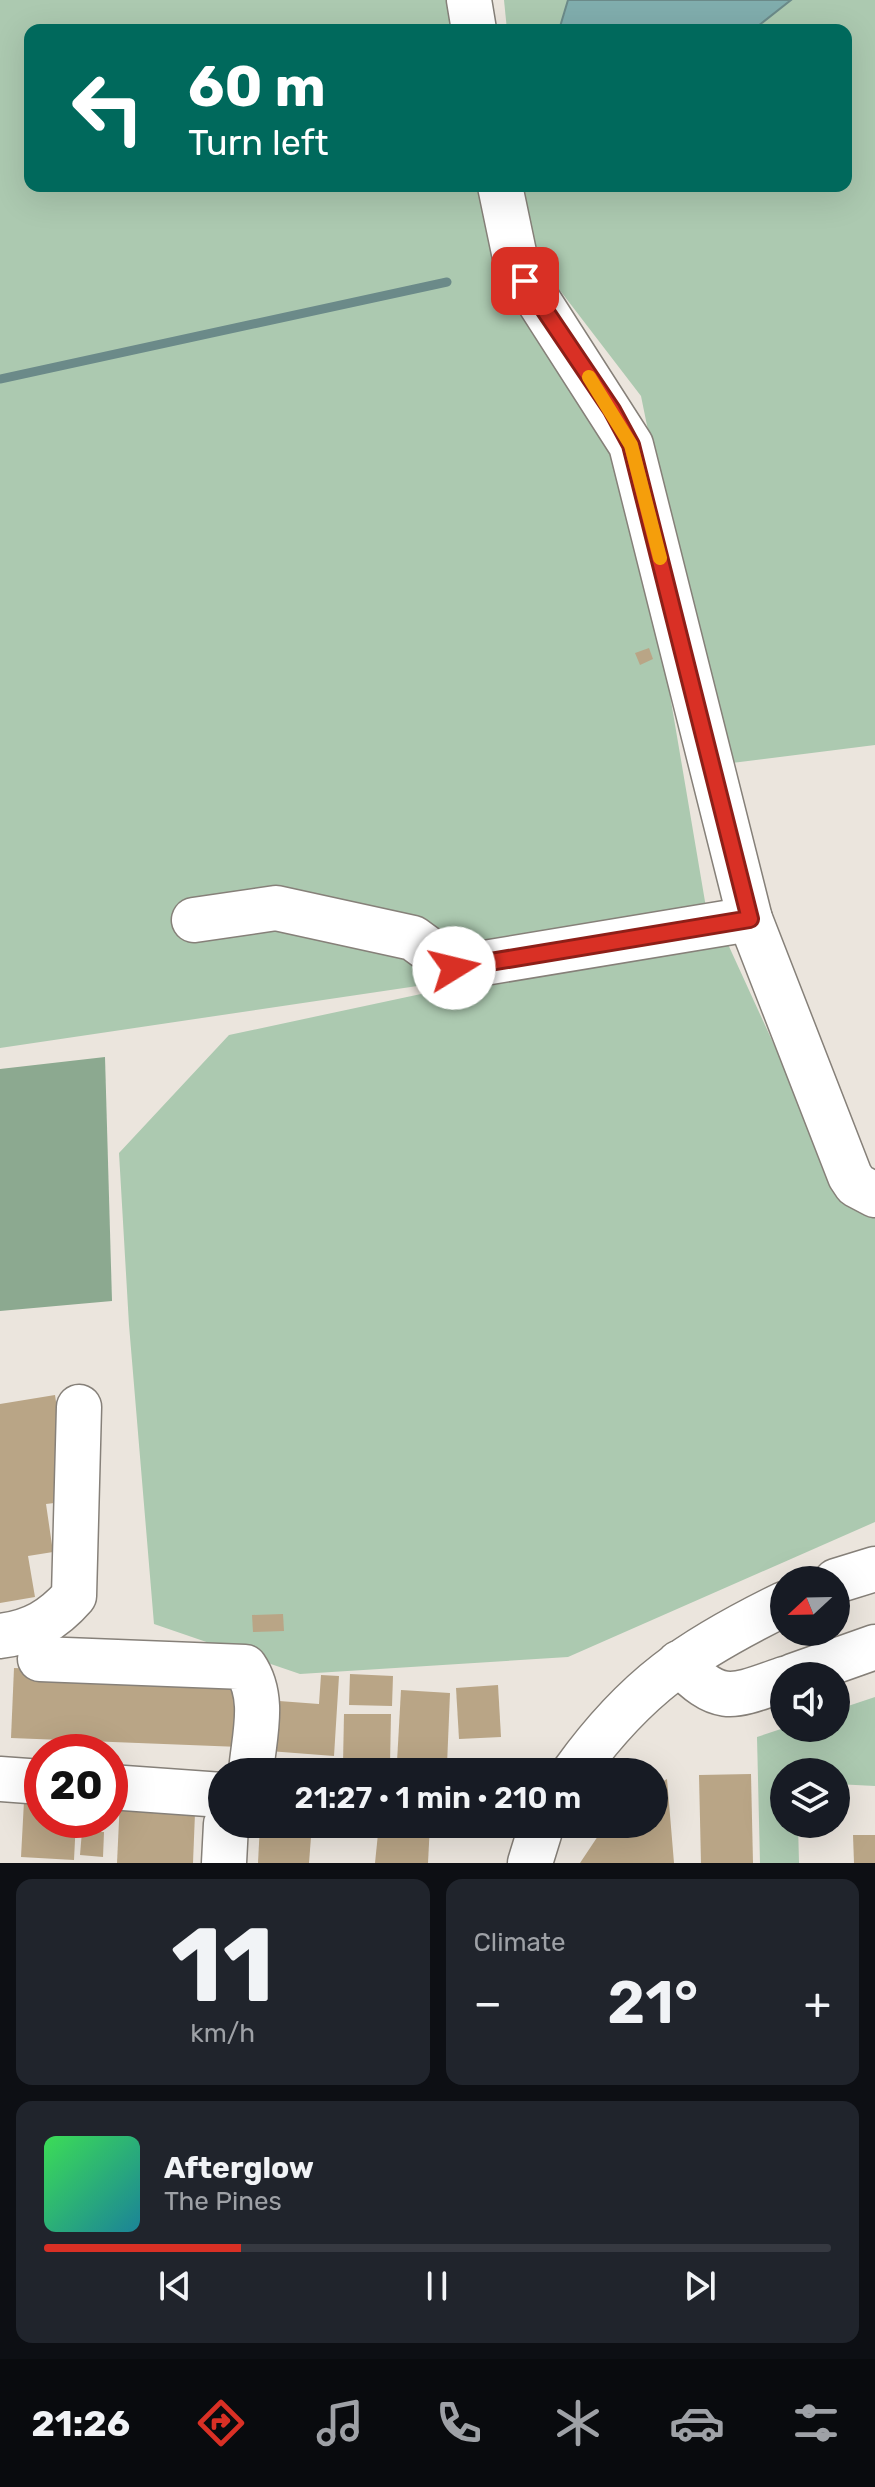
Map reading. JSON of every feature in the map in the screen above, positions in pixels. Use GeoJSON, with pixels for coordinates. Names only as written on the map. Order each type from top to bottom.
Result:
{"type":"FeatureCollection","features":[{"type":"Feature","properties":{"kind":"street"},"geometry":{"type":"LineString","coordinates":[[469,0],[473,24]]}},
{"type":"Feature","properties":{"kind":"street"},"geometry":{"type":"LineString","coordinates":[[501,192],[517,267],[612,410],[631,445],[750,919],[850,1176],[856,1185],[875,1195]]}},
{"type":"Feature","properties":{"kind":"street"},"geometry":{"type":"LineString","coordinates":[[194,920],[276,908],[413,938],[454,968],[750,919]]}},
{"type":"Feature","properties":{"kind":"street"},"geometry":{"type":"LineString","coordinates":[[0,1636],[38,1626],[58,1614],[74,1596],[79,1407]]}},
{"type":"Feature","properties":{"kind":"street"},"geometry":{"type":"LineString","coordinates":[[850,1577],[875,1569]]}},
{"type":"Feature","properties":{"kind":"street"},"geometry":{"type":"LineString","coordinates":[[584,1758],[606,1727],[679,1663],[702,1645],[770,1611]]}},
{"type":"Feature","properties":{"kind":"street"},"geometry":{"type":"LineString","coordinates":[[833,1662],[875,1647]]}},
{"type":"Feature","properties":{"kind":"street"},"geometry":{"type":"LineString","coordinates":[[40,1659],[245,1667],[256,1683],[258,1696],[252,1758]]}},
{"type":"Feature","properties":{"kind":"street"},"geometry":{"type":"LineString","coordinates":[[679,1663],[714,1693],[735,1695],[770,1684]]}},
{"type":"Feature","properties":{"kind":"street"},"geometry":{"type":"LineString","coordinates":[[0,1779],[24,1781]]}},
{"type":"Feature","properties":{"kind":"street"},"geometry":{"type":"LineString","coordinates":[[128,1788],[208,1794]]}},
{"type":"Feature","properties":{"kind":"street"},"geometry":{"type":"LineString","coordinates":[[224,1863],[225,1838]]}},
{"type":"Feature","properties":{"kind":"street"},"geometry":{"type":"LineString","coordinates":[[530,1863],[538,1838]]}},
{"type":"Feature","properties":{"kind":"green space"},"geometry":{"type":"Polygon","coordinates":[[[0,0],[460,0],[464,24],[24,24],[24,192],[495,192],[620,400],[710,931],[721,929],[840,1189],[875,1182],[875,1522],[568,1657],[300,1674],[154,1624],[129,1325],[119,1153],[229,1035],[552,966],[0,1048],[0,0]]]}},
{"type":"Feature","properties":{"kind":"green space"},"geometry":{"type":"Polygon","coordinates":[[[504,0],[568,0],[561,24],[506,24],[504,0]]]}},
{"type":"Feature","properties":{"kind":"green space"},"geometry":{"type":"Polygon","coordinates":[[[791,0],[875,0],[875,745],[716,765],[641,396],[529,250],[524,192],[852,192],[852,24],[761,24],[791,0]]]}},
{"type":"Feature","properties":{"kind":"green space"},"geometry":{"type":"Polygon","coordinates":[[[105,1057],[112,1301],[0,1311],[0,1069],[105,1057]]]}},
{"type":"Feature","properties":{"kind":"green space"},"geometry":{"type":"Polygon","coordinates":[[[875,1697],[875,1786],[850,1785],[850,1758],[770,1758],[770,1838],[798,1838],[799,1863],[760,1863],[757,1737],[770,1733],[770,1742],[850,1742],[850,1705],[875,1697]]]}},
{"type":"Feature","properties":{"kind":"water"},"geometry":{"type":"Polygon","coordinates":[[[568,0],[791,0],[761,24],[561,24],[568,0]]]}},
{"type":"Feature","properties":{"kind":"building"},"geometry":{"type":"Polygon","coordinates":[[[649,648],[653,659],[640,665],[635,653],[649,648]]]}},
{"type":"Feature","properties":{"kind":"building"},"geometry":{"type":"Polygon","coordinates":[[[55,1395],[71,1501],[46,1504],[53,1552],[28,1556],[35,1597],[0,1603],[0,1404],[55,1395]]]}},
{"type":"Feature","properties":{"kind":"building"},"geometry":{"type":"Polygon","coordinates":[[[283,1614],[284,1631],[253,1632],[252,1615],[283,1614]]]}},
{"type":"Feature","properties":{"kind":"building"},"geometry":{"type":"Polygon","coordinates":[[[14,1668],[242,1677],[240,1747],[128,1743],[128,1734],[24,1734],[24,1739],[11,1738],[14,1668]]]}},
{"type":"Feature","properties":{"kind":"building"},"geometry":{"type":"Polygon","coordinates":[[[350,1674],[393,1676],[392,1706],[349,1705],[350,1674]]]}},
{"type":"Feature","properties":{"kind":"building"},"geometry":{"type":"Polygon","coordinates":[[[321,1675],[339,1676],[334,1756],[269,1751],[279,1701],[319,1704],[321,1675]]]}},
{"type":"Feature","properties":{"kind":"building"},"geometry":{"type":"Polygon","coordinates":[[[498,1685],[501,1737],[459,1739],[456,1688],[498,1685]]]}},
{"type":"Feature","properties":{"kind":"building"},"geometry":{"type":"Polygon","coordinates":[[[401,1690],[450,1693],[447,1758],[397,1758],[401,1690]]]}},
{"type":"Feature","properties":{"kind":"building"},"geometry":{"type":"Polygon","coordinates":[[[344,1714],[391,1714],[390,1758],[343,1758],[344,1714]]]}},
{"type":"Feature","properties":{"kind":"building"},"geometry":{"type":"Polygon","coordinates":[[[751,1774],[753,1863],[701,1863],[699,1775],[751,1774]]]}},
{"type":"Feature","properties":{"kind":"building"},"geometry":{"type":"Polygon","coordinates":[[[668,1791],[674,1863],[580,1863],[597,1838],[668,1838],[668,1791]]]}},
{"type":"Feature","properties":{"kind":"building"},"geometry":{"type":"Polygon","coordinates":[[[128,1800],[195,1813],[193,1863],[117,1863],[118,1838],[128,1838],[128,1800]]]}},
{"type":"Feature","properties":{"kind":"building"},"geometry":{"type":"Polygon","coordinates":[[[24,1801],[24,1838],[75,1838],[74,1860],[21,1857],[24,1801]]]}},
{"type":"Feature","properties":{"kind":"building"},"geometry":{"type":"Polygon","coordinates":[[[853,1835],[875,1835],[875,1863],[854,1863],[853,1835]]]}},
{"type":"Feature","properties":{"kind":"building"},"geometry":{"type":"Polygon","coordinates":[[[81,1838],[104,1838],[103,1857],[80,1855],[81,1838]]]}},
{"type":"Feature","properties":{"kind":"building"},"geometry":{"type":"Polygon","coordinates":[[[259,1838],[311,1838],[309,1863],[258,1863],[259,1838]]]}},
{"type":"Feature","properties":{"kind":"building"},"geometry":{"type":"Polygon","coordinates":[[[378,1838],[429,1838],[428,1863],[375,1863],[378,1838]]]}},
{"type":"Feature","properties":{"kind":"waterway"},"geometry":{"type":"LineString","coordinates":[[0,379],[447,282]]}},
{"type":"Feature","properties":{"kind":"slow traffic"},"geometry":{"type":"LineString","coordinates":[[589,377],[631,445],[660,558]]}},
{"type":"Feature","properties":{"kind":"route"},"geometry":{"type":"LineString","coordinates":[[454,968],[750,919],[631,445],[612,410],[525,281]]}}]}
